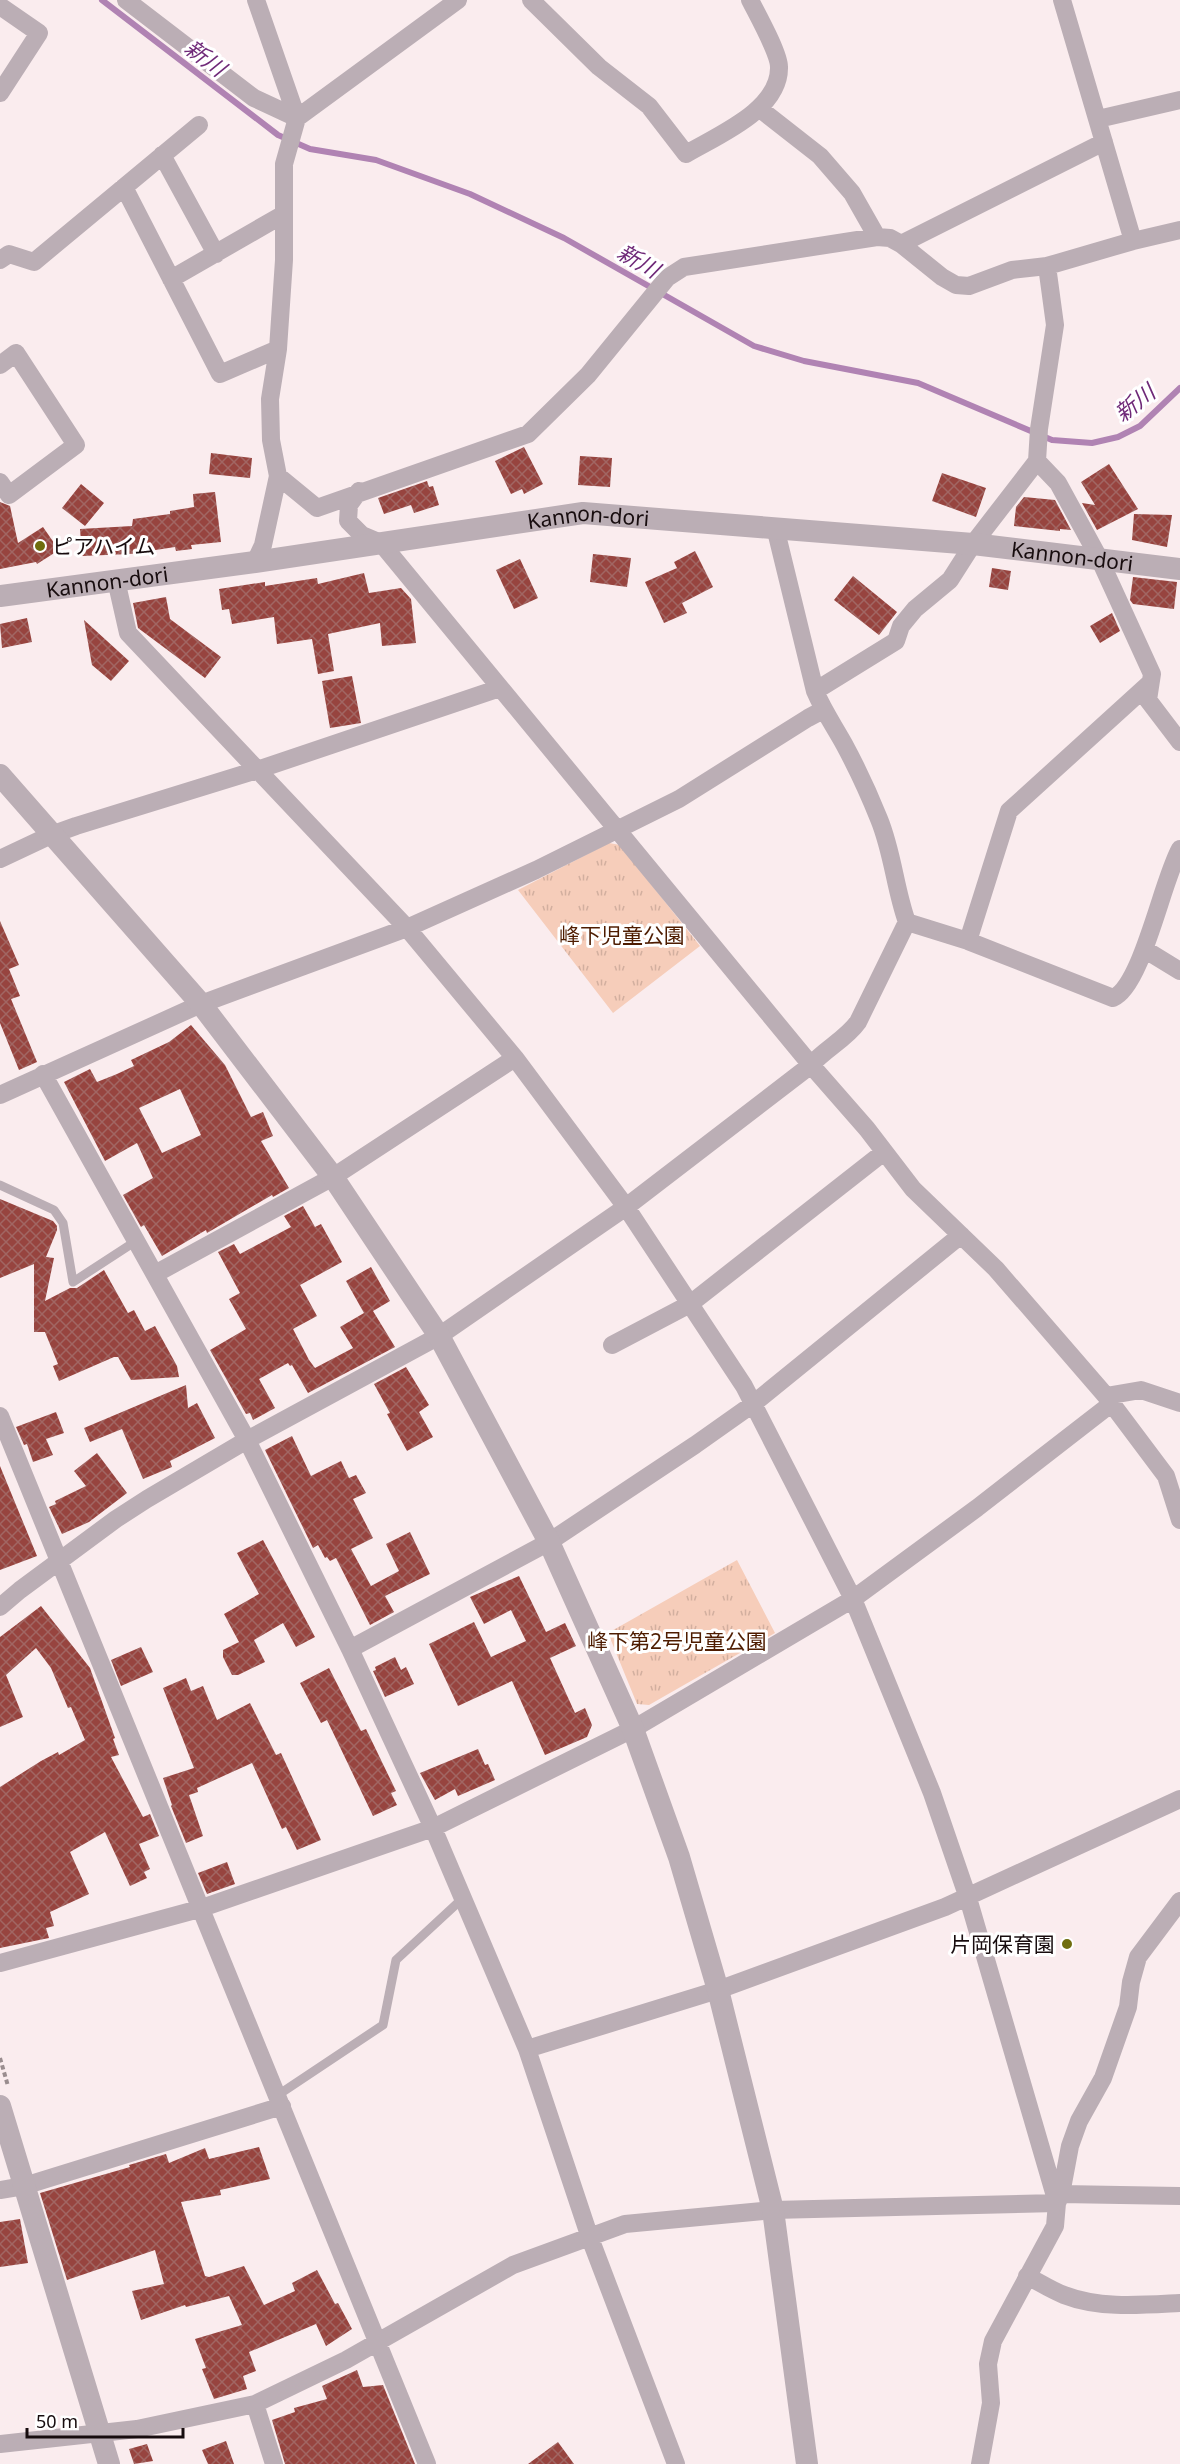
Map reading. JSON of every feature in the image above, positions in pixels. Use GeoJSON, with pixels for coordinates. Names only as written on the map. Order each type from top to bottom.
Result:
{"type":"FeatureCollection","features":[{"type":"Feature","properties":{"kind":"street"},"geometry":{"type":"LineString","coordinates":[[255,562],[263,545],[278,476],[271,440],[270,399],[278,349],[284,260],[284,164],[297,118],[256,0]]}},
{"type":"Feature","properties":{"kind":"street"},"geometry":{"type":"LineString","coordinates":[[297,118],[458,0]]}},
{"type":"Feature","properties":{"kind":"street"},"geometry":{"type":"LineString","coordinates":[[531,0],[598,67],[649,106],[686,154],[760,109],[776,89],[780,66],[750,0]]}},
{"type":"Feature","properties":{"kind":"street"},"geometry":{"type":"LineString","coordinates":[[1062,0],[1133,241]]}},
{"type":"Feature","properties":{"kind":"street"},"geometry":{"type":"LineString","coordinates":[[132,1],[254,98],[297,118]]}},
{"type":"Feature","properties":{"kind":"street"},"geometry":{"type":"LineString","coordinates":[[0,6],[39,33],[0,93]]}},
{"type":"Feature","properties":{"kind":"street"},"geometry":{"type":"LineString","coordinates":[[1098,119],[1180,100]]}},
{"type":"Feature","properties":{"kind":"street"},"geometry":{"type":"LineString","coordinates":[[760,109],[820,156],[852,193],[877,237]]}},
{"type":"Feature","properties":{"kind":"street"},"geometry":{"type":"LineString","coordinates":[[0,260],[9,254],[34,262],[199,125]]}},
{"type":"Feature","properties":{"kind":"street"},"geometry":{"type":"LineString","coordinates":[[901,244],[1104,142]]}},
{"type":"Feature","properties":{"kind":"street"},"geometry":{"type":"LineString","coordinates":[[162,155],[216,254]]}},
{"type":"Feature","properties":{"kind":"street"},"geometry":{"type":"LineString","coordinates":[[123,187],[220,374],[278,349]]}},
{"type":"Feature","properties":{"kind":"street"},"geometry":{"type":"LineString","coordinates":[[171,279],[284,214]]}},
{"type":"Feature","properties":{"kind":"street"},"geometry":{"type":"LineString","coordinates":[[278,476],[316,508],[359,491],[528,434],[588,375],[667,278],[684,267],[877,237],[890,238],[901,244],[942,277],[956,285],[969,286],[1012,270],[1047,266],[1180,230]]}},
{"type":"Feature","properties":{"kind":"street"},"geometry":{"type":"LineString","coordinates":[[815,691],[896,641],[901,626],[915,609],[951,580],[973,544],[1037,459],[1039,429],[1055,325],[1047,266]]}},
{"type":"Feature","properties":{"kind":"street"},"geometry":{"type":"LineString","coordinates":[[0,365],[16,353],[76,445],[9,495],[0,482]]}},
{"type":"Feature","properties":{"kind":"street"},"geometry":{"type":"LineString","coordinates":[[1037,459],[1058,483],[1099,558],[1152,674],[1148,700],[1180,742]]}},
{"type":"Feature","properties":{"kind":"street"},"geometry":{"type":"LineString","coordinates":[[359,491],[349,505],[348,521],[362,536],[381,543],[913,1189],[996,1269],[1108,1400],[1166,1476],[1180,1520]]}},
{"type":"Feature","properties":{"kind":"street","name":"Kannon-dori"},"geometry":{"type":"LineString","coordinates":[[0,596],[255,562],[583,513],[973,544],[1180,569]]}},
{"type":"Feature","properties":{"kind":"street"},"geometry":{"type":"LineString","coordinates":[[0,1607],[116,1519],[247,1440],[439,1336],[626,1207],[812,1065],[821,1054],[853,1029],[907,922],[880,821],[856,767],[823,710],[815,691],[775,527]]}},
{"type":"Feature","properties":{"kind":"street"},"geometry":{"type":"LineString","coordinates":[[116,580],[128,633],[407,928],[516,1058],[626,1207],[753,1404],[853,1599],[932,1793],[968,1898],[1059,2199]]}},
{"type":"Feature","properties":{"kind":"street"},"geometry":{"type":"LineString","coordinates":[[968,942],[1009,811],[1150,683]]}},
{"type":"Feature","properties":{"kind":"street"},"geometry":{"type":"LineString","coordinates":[[0,859],[51,835],[257,770],[500,688]]}},
{"type":"Feature","properties":{"kind":"street"},"geometry":{"type":"LineString","coordinates":[[0,1095],[201,1004],[407,928],[618,830],[679,799],[808,717],[823,710]]}},
{"type":"Feature","properties":{"kind":"street"},"geometry":{"type":"LineString","coordinates":[[0,775],[201,1004],[333,1177],[439,1336],[549,1542],[633,1729],[679,1857],[718,1990],[773,2210],[807,2464]]}},
{"type":"Feature","properties":{"kind":"street"},"geometry":{"type":"LineString","coordinates":[[907,922],[968,942],[1113,998],[1124,991],[1129,983],[1178,858]]}},
{"type":"Feature","properties":{"kind":"street"},"geometry":{"type":"LineString","coordinates":[[1144,949],[1180,970]]}},
{"type":"Feature","properties":{"kind":"street"},"geometry":{"type":"LineString","coordinates":[[155,1274],[333,1177],[516,1058]]}},
{"type":"Feature","properties":{"kind":"street"},"geometry":{"type":"LineString","coordinates":[[43,1074],[247,1440],[350,1649],[433,1827],[527,2049],[590,2238],[676,2464]]}},
{"type":"Feature","properties":{"kind":"street"},"geometry":{"type":"LineString","coordinates":[[612,1345],[690,1304],[884,1152]]}},
{"type":"Feature","properties":{"kind":"street"},"geometry":{"type":"LineString","coordinates":[[350,1649],[549,1542],[753,1404],[961,1235]]}},
{"type":"Feature","properties":{"kind":"street"},"geometry":{"type":"LineString","coordinates":[[0,1963],[199,1910],[433,1827],[633,1729],[853,1599],[978,1508],[1108,1400],[1141,1390],[1180,1403]]}},
{"type":"Feature","properties":{"kind":"street"},"geometry":{"type":"LineString","coordinates":[[0,1416],[199,1910],[280,2101],[427,2464]]}},
{"type":"Feature","properties":{"kind":"street"},"geometry":{"type":"LineString","coordinates":[[527,2049],[718,1990],[968,1898],[1180,1799]]}},
{"type":"Feature","properties":{"kind":"street"},"geometry":{"type":"LineString","coordinates":[[980,2464],[991,2403],[988,2364],[993,2341],[1055,2226],[1070,2146],[1079,2121],[1102,2078],[1128,2007],[1131,1982],[1138,1957],[1180,1901]]}},
{"type":"Feature","properties":{"kind":"street"},"geometry":{"type":"LineString","coordinates":[[0,2190],[24,2186],[280,2101]]}},
{"type":"Feature","properties":{"kind":"street"},"geometry":{"type":"LineString","coordinates":[[0,2106],[109,2464]]}},
{"type":"Feature","properties":{"kind":"street"},"geometry":{"type":"LineString","coordinates":[[0,2444],[137,2429],[255,2404],[316,2376],[378,2343],[513,2265],[625,2224],[773,2210],[1180,2196]]}},
{"type":"Feature","properties":{"kind":"street"},"geometry":{"type":"LineString","coordinates":[[1027,2276],[1065,2296],[1100,2304],[1180,2303]]}},
{"type":"Feature","properties":{"kind":"street"},"geometry":{"type":"LineString","coordinates":[[255,2404],[274,2464]]}},
{"type":"Feature","properties":{"kind":"lane"},"geometry":{"type":"LineString","coordinates":[[0,1185],[54,1210],[63,1223],[73,1282],[136,1241]]}},
{"type":"Feature","properties":{"kind":"lane"},"geometry":{"type":"LineString","coordinates":[[280,2101],[383,2025],[396,1960],[463,1898]]}},
{"type":"Feature","properties":{"kind":"green space","name":"峰下児童公園"},"geometry":{"type":"Polygon","coordinates":[[[609,843],[620,845],[700,946],[613,1013],[518,890],[609,843]]]}},
{"type":"Feature","properties":{"kind":"green space","name":"峰下第2号児童公園"},"geometry":{"type":"Polygon","coordinates":[[[737,1560],[775,1633],[649,1705],[637,1704],[608,1633],[737,1560]]]}},
{"type":"Feature","properties":{"kind":"building"},"geometry":{"type":"Polygon","coordinates":[[[524,447],[543,484],[524,494],[522,489],[511,494],[495,461],[524,447]]]}},
{"type":"Feature","properties":{"kind":"building"},"geometry":{"type":"Polygon","coordinates":[[[211,453],[252,458],[250,478],[209,474],[211,453]]]}},
{"type":"Feature","properties":{"kind":"building"},"geometry":{"type":"Polygon","coordinates":[[[580,456],[612,458],[610,487],[578,485],[580,456]]]}},
{"type":"Feature","properties":{"kind":"building"},"geometry":{"type":"Polygon","coordinates":[[[1109,464],[1138,509],[1097,530],[1082,503],[1095,505],[1081,482],[1109,464]]]}},
{"type":"Feature","properties":{"kind":"building"},"geometry":{"type":"Polygon","coordinates":[[[942,473],[986,488],[976,517],[932,501],[942,473]]]}},
{"type":"Feature","properties":{"kind":"building"},"geometry":{"type":"Polygon","coordinates":[[[427,481],[429,487],[433,486],[439,505],[414,513],[411,505],[384,514],[378,498],[427,481]]]}},
{"type":"Feature","properties":{"kind":"building"},"geometry":{"type":"Polygon","coordinates":[[[81,484],[104,503],[85,526],[62,508],[81,484]]]}},
{"type":"Feature","properties":{"kind":"building"},"geometry":{"type":"Polygon","coordinates":[[[215,492],[221,542],[191,545],[192,549],[176,551],[175,547],[130,554],[82,556],[80,529],[132,526],[133,519],[170,514],[170,511],[194,507],[193,494],[215,492]]]}},
{"type":"Feature","properties":{"kind":"building"},"geometry":{"type":"Polygon","coordinates":[[[1024,497],[1055,500],[1071,530],[1014,526],[1016,507],[1024,497]]]}},
{"type":"Feature","properties":{"kind":"building"},"geometry":{"type":"Polygon","coordinates":[[[0,502],[10,506],[18,543],[43,527],[59,550],[37,564],[36,562],[0,569],[0,502]]]}},
{"type":"Feature","properties":{"kind":"building"},"geometry":{"type":"Polygon","coordinates":[[[1134,514],[1172,515],[1167,547],[1132,540],[1134,514]]]}},
{"type":"Feature","properties":{"kind":"building"},"geometry":{"type":"Polygon","coordinates":[[[695,551],[713,587],[682,603],[687,613],[664,623],[645,582],[677,568],[674,562],[695,551]]]}},
{"type":"Feature","properties":{"kind":"building"},"geometry":{"type":"Polygon","coordinates":[[[593,554],[631,558],[627,587],[590,582],[593,554]]]}},
{"type":"Feature","properties":{"kind":"building"},"geometry":{"type":"Polygon","coordinates":[[[520,559],[538,598],[514,609],[496,570],[520,559]]]}},
{"type":"Feature","properties":{"kind":"building"},"geometry":{"type":"Polygon","coordinates":[[[992,568],[1011,571],[1008,590],[989,587],[992,568]]]}},
{"type":"Feature","properties":{"kind":"building"},"geometry":{"type":"Polygon","coordinates":[[[364,573],[369,593],[401,588],[411,599],[416,643],[382,646],[380,623],[328,634],[334,671],[318,674],[312,639],[277,644],[274,617],[232,624],[229,609],[222,610],[219,589],[265,582],[265,586],[317,578],[318,584],[364,573]]]}},
{"type":"Feature","properties":{"kind":"building"},"geometry":{"type":"Polygon","coordinates":[[[853,576],[897,612],[879,635],[834,600],[853,576]]]}},
{"type":"Feature","properties":{"kind":"building"},"geometry":{"type":"Polygon","coordinates":[[[1133,577],[1177,582],[1174,609],[1133,604],[1130,600],[1133,577]]]}},
{"type":"Feature","properties":{"kind":"building"},"geometry":{"type":"Polygon","coordinates":[[[166,597],[170,619],[221,657],[205,678],[138,628],[133,603],[166,597]]]}},
{"type":"Feature","properties":{"kind":"building"},"geometry":{"type":"Polygon","coordinates":[[[1112,613],[1120,631],[1100,643],[1090,626],[1112,613]]]}},
{"type":"Feature","properties":{"kind":"building"},"geometry":{"type":"Polygon","coordinates":[[[27,618],[32,642],[2,648],[0,624],[27,618]]]}},
{"type":"Feature","properties":{"kind":"building"},"geometry":{"type":"Polygon","coordinates":[[[84,620],[129,661],[111,681],[92,665],[84,620]]]}},
{"type":"Feature","properties":{"kind":"building"},"geometry":{"type":"Polygon","coordinates":[[[352,676],[361,723],[330,728],[322,681],[352,676]]]}},
{"type":"Feature","properties":{"kind":"building"},"geometry":{"type":"Polygon","coordinates":[[[0,921],[19,965],[9,969],[20,996],[11,999],[37,1062],[19,1070],[0,1023],[0,921]]]}},
{"type":"Feature","properties":{"kind":"building"},"geometry":{"type":"Polygon","coordinates":[[[191,1025],[225,1065],[251,1117],[263,1112],[273,1136],[261,1141],[289,1188],[273,1197],[272,1195],[207,1233],[206,1230],[162,1256],[144,1225],[141,1227],[123,1195],[153,1178],[137,1143],[105,1161],[64,1082],[90,1069],[97,1082],[134,1066],[131,1060],[169,1042],[191,1025]],[[180,1089],[139,1108],[162,1153],[201,1135],[180,1089]]]}},
{"type":"Feature","properties":{"kind":"building"},"geometry":{"type":"Polygon","coordinates":[[[0,1199],[53,1221],[57,1226],[46,1257],[54,1258],[45,1301],[70,1288],[77,1288],[104,1270],[128,1313],[134,1310],[145,1331],[155,1326],[177,1366],[179,1377],[131,1380],[118,1357],[114,1357],[59,1381],[53,1366],[58,1364],[45,1332],[34,1332],[34,1264],[0,1278],[0,1199]]]}},
{"type":"Feature","properties":{"kind":"building"},"geometry":{"type":"Polygon","coordinates":[[[303,1206],[315,1227],[321,1224],[342,1262],[300,1285],[317,1316],[293,1329],[309,1360],[315,1368],[353,1348],[340,1327],[364,1313],[346,1281],[371,1267],[390,1301],[373,1311],[395,1347],[308,1393],[292,1365],[288,1363],[259,1379],[275,1408],[253,1420],[250,1413],[246,1414],[210,1350],[246,1329],[229,1299],[240,1293],[218,1252],[234,1244],[240,1254],[291,1227],[284,1216],[303,1206]]]}},
{"type":"Feature","properties":{"kind":"building"},"geometry":{"type":"Polygon","coordinates":[[[406,1367],[429,1405],[419,1412],[433,1437],[407,1451],[374,1384],[406,1367]]]}},
{"type":"Feature","properties":{"kind":"building"},"geometry":{"type":"Polygon","coordinates":[[[186,1385],[188,1408],[197,1403],[215,1438],[170,1461],[172,1467],[143,1479],[122,1429],[90,1442],[84,1428],[186,1385]]]}},
{"type":"Feature","properties":{"kind":"building"},"geometry":{"type":"Polygon","coordinates":[[[56,1412],[64,1433],[46,1439],[53,1455],[33,1462],[27,1444],[24,1445],[16,1427],[56,1412]]]}},
{"type":"Feature","properties":{"kind":"building"},"geometry":{"type":"Polygon","coordinates":[[[292,1436],[311,1476],[341,1461],[349,1478],[356,1475],[366,1493],[353,1499],[373,1538],[351,1549],[371,1586],[399,1571],[386,1544],[410,1532],[430,1574],[385,1596],[394,1612],[370,1625],[336,1558],[330,1561],[327,1557],[325,1558],[318,1545],[313,1548],[265,1450],[292,1436]]]}},
{"type":"Feature","properties":{"kind":"building"},"geometry":{"type":"Polygon","coordinates":[[[97,1453],[127,1493],[89,1522],[62,1534],[49,1507],[56,1504],[55,1501],[86,1486],[74,1471],[97,1453]]]}},
{"type":"Feature","properties":{"kind":"building"},"geometry":{"type":"Polygon","coordinates":[[[0,1466],[37,1556],[0,1570],[0,1466]]]}},
{"type":"Feature","properties":{"kind":"building"},"geometry":{"type":"Polygon","coordinates":[[[263,1540],[315,1637],[296,1647],[283,1623],[254,1640],[265,1662],[238,1675],[232,1675],[223,1657],[223,1650],[239,1642],[224,1614],[259,1594],[237,1553],[263,1540]]]}},
{"type":"Feature","properties":{"kind":"building"},"geometry":{"type":"Polygon","coordinates":[[[519,1576],[546,1632],[565,1623],[576,1646],[550,1658],[575,1713],[585,1708],[592,1725],[587,1737],[545,1755],[512,1681],[458,1706],[429,1644],[474,1622],[491,1657],[526,1641],[511,1610],[484,1624],[470,1597],[519,1576]]]}},
{"type":"Feature","properties":{"kind":"building"},"geometry":{"type":"Polygon","coordinates":[[[41,1606],[90,1668],[115,1738],[113,1739],[119,1755],[111,1757],[143,1817],[150,1814],[159,1836],[139,1844],[150,1869],[144,1872],[147,1878],[130,1886],[105,1832],[70,1852],[89,1894],[50,1912],[54,1926],[46,1928],[49,1938],[0,1948],[0,1787],[41,1761],[58,1752],[59,1755],[85,1740],[51,1668],[36,1648],[6,1675],[23,1717],[0,1727],[0,1637],[41,1606]]]}},
{"type":"Feature","properties":{"kind":"building"},"geometry":{"type":"Polygon","coordinates":[[[141,1647],[153,1672],[121,1686],[111,1660],[141,1647]]]}},
{"type":"Feature","properties":{"kind":"building"},"geometry":{"type":"Polygon","coordinates":[[[395,1657],[401,1670],[406,1667],[414,1684],[385,1697],[373,1671],[376,1670],[375,1667],[395,1657]]]}},
{"type":"Feature","properties":{"kind":"building"},"geometry":{"type":"Polygon","coordinates":[[[329,1668],[361,1731],[366,1729],[396,1791],[391,1793],[397,1805],[373,1816],[327,1720],[321,1723],[300,1683],[329,1668]]]}},
{"type":"Feature","properties":{"kind":"building"},"geometry":{"type":"Polygon","coordinates":[[[186,1678],[191,1691],[203,1686],[217,1720],[250,1703],[276,1755],[281,1753],[321,1840],[297,1850],[286,1827],[282,1829],[252,1763],[197,1788],[198,1792],[189,1795],[203,1836],[186,1843],[163,1778],[194,1768],[163,1688],[186,1678]]]}},
{"type":"Feature","properties":{"kind":"building"},"geometry":{"type":"Polygon","coordinates":[[[478,1749],[495,1780],[458,1796],[455,1789],[435,1800],[420,1773],[478,1749]]]}},
{"type":"Feature","properties":{"kind":"building"},"geometry":{"type":"Polygon","coordinates":[[[227,1862],[235,1884],[207,1894],[198,1873],[227,1862]]]}},
{"type":"Feature","properties":{"kind":"building"},"geometry":{"type":"Polygon","coordinates":[[[259,2147],[270,2179],[220,2190],[221,2195],[181,2202],[205,2276],[209,2277],[244,2266],[264,2305],[295,2291],[292,2283],[317,2270],[335,2304],[338,2303],[352,2329],[326,2346],[316,2324],[249,2352],[256,2371],[243,2376],[247,2389],[214,2399],[202,2369],[206,2368],[195,2339],[242,2325],[229,2296],[186,2307],[185,2305],[141,2320],[132,2291],[164,2284],[155,2250],[67,2280],[40,2193],[166,2154],[169,2163],[205,2148],[209,2159],[259,2147]]]}},
{"type":"Feature","properties":{"kind":"building"},"geometry":{"type":"Polygon","coordinates":[[[20,2219],[28,2263],[0,2267],[0,2222],[20,2219]]]}},
{"type":"Feature","properties":{"kind":"building"},"geometry":{"type":"Polygon","coordinates":[[[357,2370],[363,2387],[383,2385],[415,2464],[285,2464],[272,2420],[295,2412],[294,2408],[327,2399],[322,2386],[357,2370]]]}},
{"type":"Feature","properties":{"kind":"building"},"geometry":{"type":"Polygon","coordinates":[[[226,2441],[234,2464],[208,2464],[202,2450],[226,2441]]]}},
{"type":"Feature","properties":{"kind":"building"},"geometry":{"type":"Polygon","coordinates":[[[558,2442],[574,2464],[528,2464],[558,2442]]]}},
{"type":"Feature","properties":{"kind":"building"},"geometry":{"type":"Polygon","coordinates":[[[147,2444],[153,2461],[134,2464],[129,2449],[147,2444]]]}},
{"type":"Feature","properties":{"kind":"waterway","name":"新川"},"geometry":{"type":"LineString","coordinates":[[102,0],[278,135],[310,149],[376,160],[470,194],[564,238],[754,346],[804,361],[918,383],[1052,440],[1092,443],[1118,437],[1140,426],[1180,388]]}},
{"type":"Feature","properties":{"kind":"place","name":"ピアハイム"},"geometry":{"type":"Point","coordinates":[40,546]}},
{"type":"Feature","properties":{"kind":"place","name":"片岡保育園"},"geometry":{"type":"Point","coordinates":[1067,1944]}}]}
